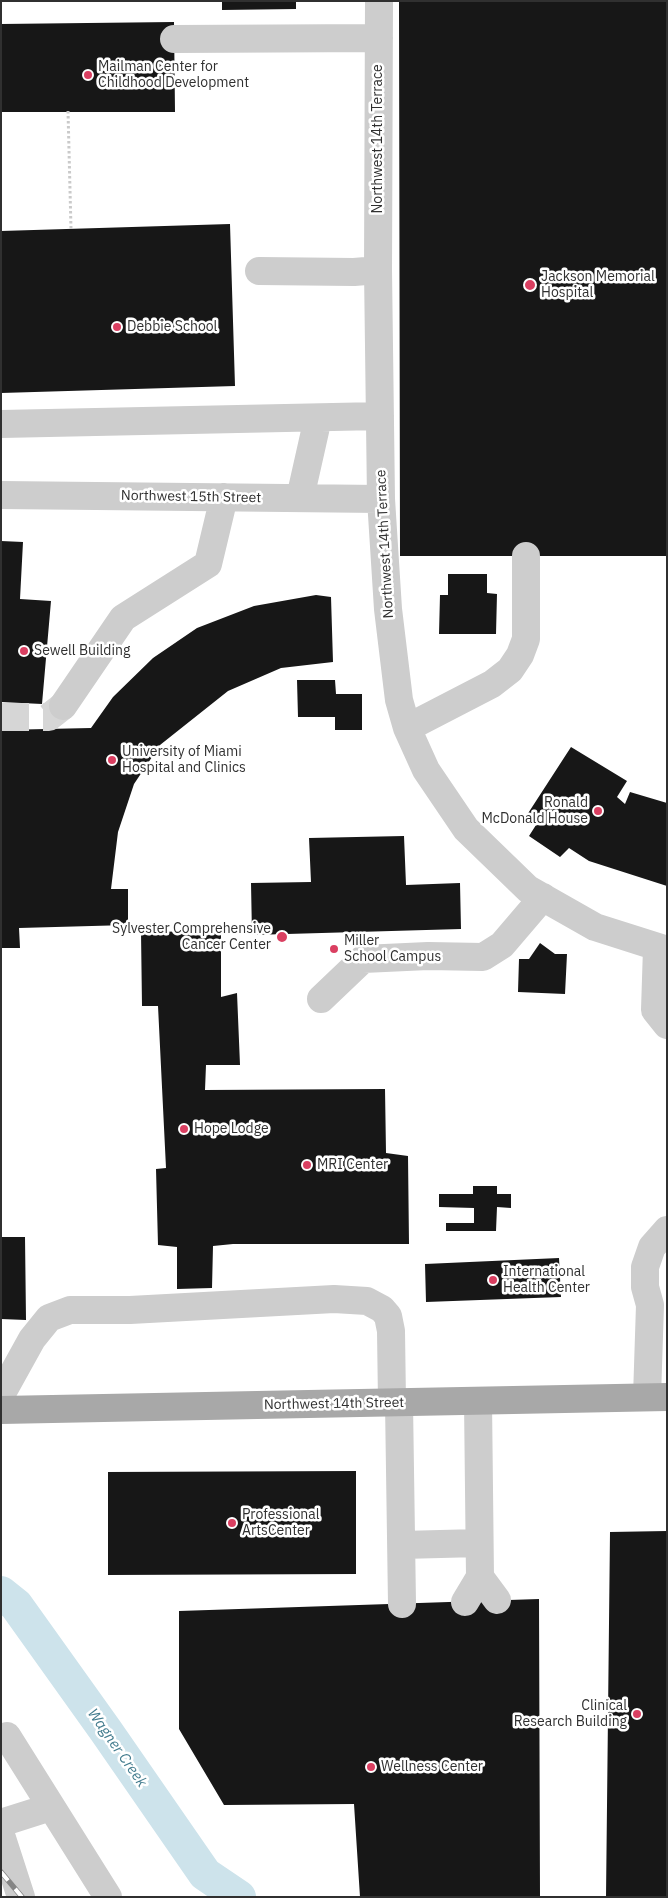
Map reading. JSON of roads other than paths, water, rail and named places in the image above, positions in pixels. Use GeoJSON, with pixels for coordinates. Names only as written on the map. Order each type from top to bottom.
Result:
{"type":"FeatureCollection","features":[{"type":"Feature","properties":{"kind":"main road","name":"Northwest 14th Street"},"geometry":{"type":"LineString","coordinates":[[1,1410],[657,1397]]}},
{"type":"Feature","properties":{"kind":"street","name":"Northwest 14th Terrace"},"geometry":{"type":"LineString","coordinates":[[379,1],[378,270],[382,499],[388,609],[399,700],[407,728],[426,770],[466,829],[528,888],[595,927],[662,949]]}},
{"type":"Feature","properties":{"kind":"street"},"geometry":{"type":"LineString","coordinates":[[174,39],[379,38]]}},
{"type":"Feature","properties":{"kind":"street"},"geometry":{"type":"LineString","coordinates":[[259,271],[354,272],[378,270]]}},
{"type":"Feature","properties":{"kind":"street"},"geometry":{"type":"LineString","coordinates":[[1,424],[380,416]]}},
{"type":"Feature","properties":{"kind":"street"},"geometry":{"type":"LineString","coordinates":[[300,498],[318,418]]}},
{"type":"Feature","properties":{"kind":"street","name":"Northwest 15th Street"},"geometry":{"type":"LineString","coordinates":[[1,495],[382,499]]}},
{"type":"Feature","properties":{"kind":"street"},"geometry":{"type":"LineString","coordinates":[[63,706],[123,618],[208,564],[224,497]]}},
{"type":"Feature","properties":{"kind":"street"},"geometry":{"type":"LineString","coordinates":[[407,728],[492,684],[510,670],[520,655],[526,639],[526,556]]}},
{"type":"Feature","properties":{"kind":"street"},"geometry":{"type":"LineString","coordinates":[[321,998],[363,959],[428,956],[483,957],[502,945],[543,897]]}},
{"type":"Feature","properties":{"kind":"street"},"geometry":{"type":"LineString","coordinates":[[662,949],[655,1010],[667,1025]]}},
{"type":"Feature","properties":{"kind":"street"},"geometry":{"type":"LineString","coordinates":[[657,1397],[650,1304],[645,1287],[645,1267],[652,1248],[667,1230]]}},
{"type":"Feature","properties":{"kind":"street"},"geometry":{"type":"LineString","coordinates":[[1,1395],[32,1338],[49,1318],[70,1310],[130,1310],[334,1299],[366,1301],[382,1309],[388,1316],[391,1331],[402,1545],[403,1603]]}},
{"type":"Feature","properties":{"kind":"street"},"geometry":{"type":"LineString","coordinates":[[465,1602],[480,1577],[478,1401]]}},
{"type":"Feature","properties":{"kind":"street"},"geometry":{"type":"LineString","coordinates":[[402,1545],[479,1543]]}},
{"type":"Feature","properties":{"kind":"street"},"geometry":{"type":"LineString","coordinates":[[480,1577],[497,1600]]}},
{"type":"Feature","properties":{"kind":"street"},"geometry":{"type":"LineString","coordinates":[[3,1734],[108,1897]]}},
{"type":"Feature","properties":{"kind":"street"},"geometry":{"type":"LineString","coordinates":[[1,1823],[51,1806]]}},
{"type":"Feature","properties":{"kind":"street"},"geometry":{"type":"LineString","coordinates":[[1,1835],[21,1897]]}},
{"type":"Feature","properties":{"kind":"waterway","name":"Wagner Creek"},"geometry":{"type":"LineString","coordinates":[[1,1593],[16,1605],[205,1874],[239,1897]]}},
{"type":"Feature","properties":{"kind":"tunnel"},"geometry":{"type":"LineString","coordinates":[[1,717],[49,717],[63,706]]}},
{"type":"Feature","properties":{"kind":"railway"},"geometry":{"type":"LineString","coordinates":[[1,1872],[22,1897]]}},
{"type":"Feature","properties":{"kind":"place","name":"Mailman Center for Childhood Development"},"geometry":{"type":"Point","coordinates":[88,75]}},
{"type":"Feature","properties":{"kind":"place","name":"Jackson Memorial Hospital"},"geometry":{"type":"Point","coordinates":[530,285]}},
{"type":"Feature","properties":{"kind":"place","name":"Debbie School"},"geometry":{"type":"Point","coordinates":[117,327]}},
{"type":"Feature","properties":{"kind":"place","name":"Sewell Building"},"geometry":{"type":"Point","coordinates":[24,651]}},
{"type":"Feature","properties":{"kind":"place","name":"University of Miami Hospital and Clinics"},"geometry":{"type":"Point","coordinates":[112,760]}},
{"type":"Feature","properties":{"kind":"place","name":"Ronald McDonald House"},"geometry":{"type":"Point","coordinates":[598,811]}},
{"type":"Feature","properties":{"kind":"place","name":"Sylvester Comprehensive Cancer Center"},"geometry":{"type":"Point","coordinates":[282,937]}},
{"type":"Feature","properties":{"kind":"place","name":"Miller School Campus"},"geometry":{"type":"Point","coordinates":[334,949]}},
{"type":"Feature","properties":{"kind":"place","name":"Hope Lodge"},"geometry":{"type":"Point","coordinates":[184,1129]}},
{"type":"Feature","properties":{"kind":"place","name":"MRI Center"},"geometry":{"type":"Point","coordinates":[307,1165]}},
{"type":"Feature","properties":{"kind":"place","name":"International Health Center"},"geometry":{"type":"Point","coordinates":[493,1280]}},
{"type":"Feature","properties":{"kind":"place","name":"Professional ArtsCenter"},"geometry":{"type":"Point","coordinates":[232,1523]}},
{"type":"Feature","properties":{"kind":"place","name":"Clinical Research Building"},"geometry":{"type":"Point","coordinates":[637,1714]}},
{"type":"Feature","properties":{"kind":"place","name":"Wellness Center"},"geometry":{"type":"Point","coordinates":[371,1767]}}]}
